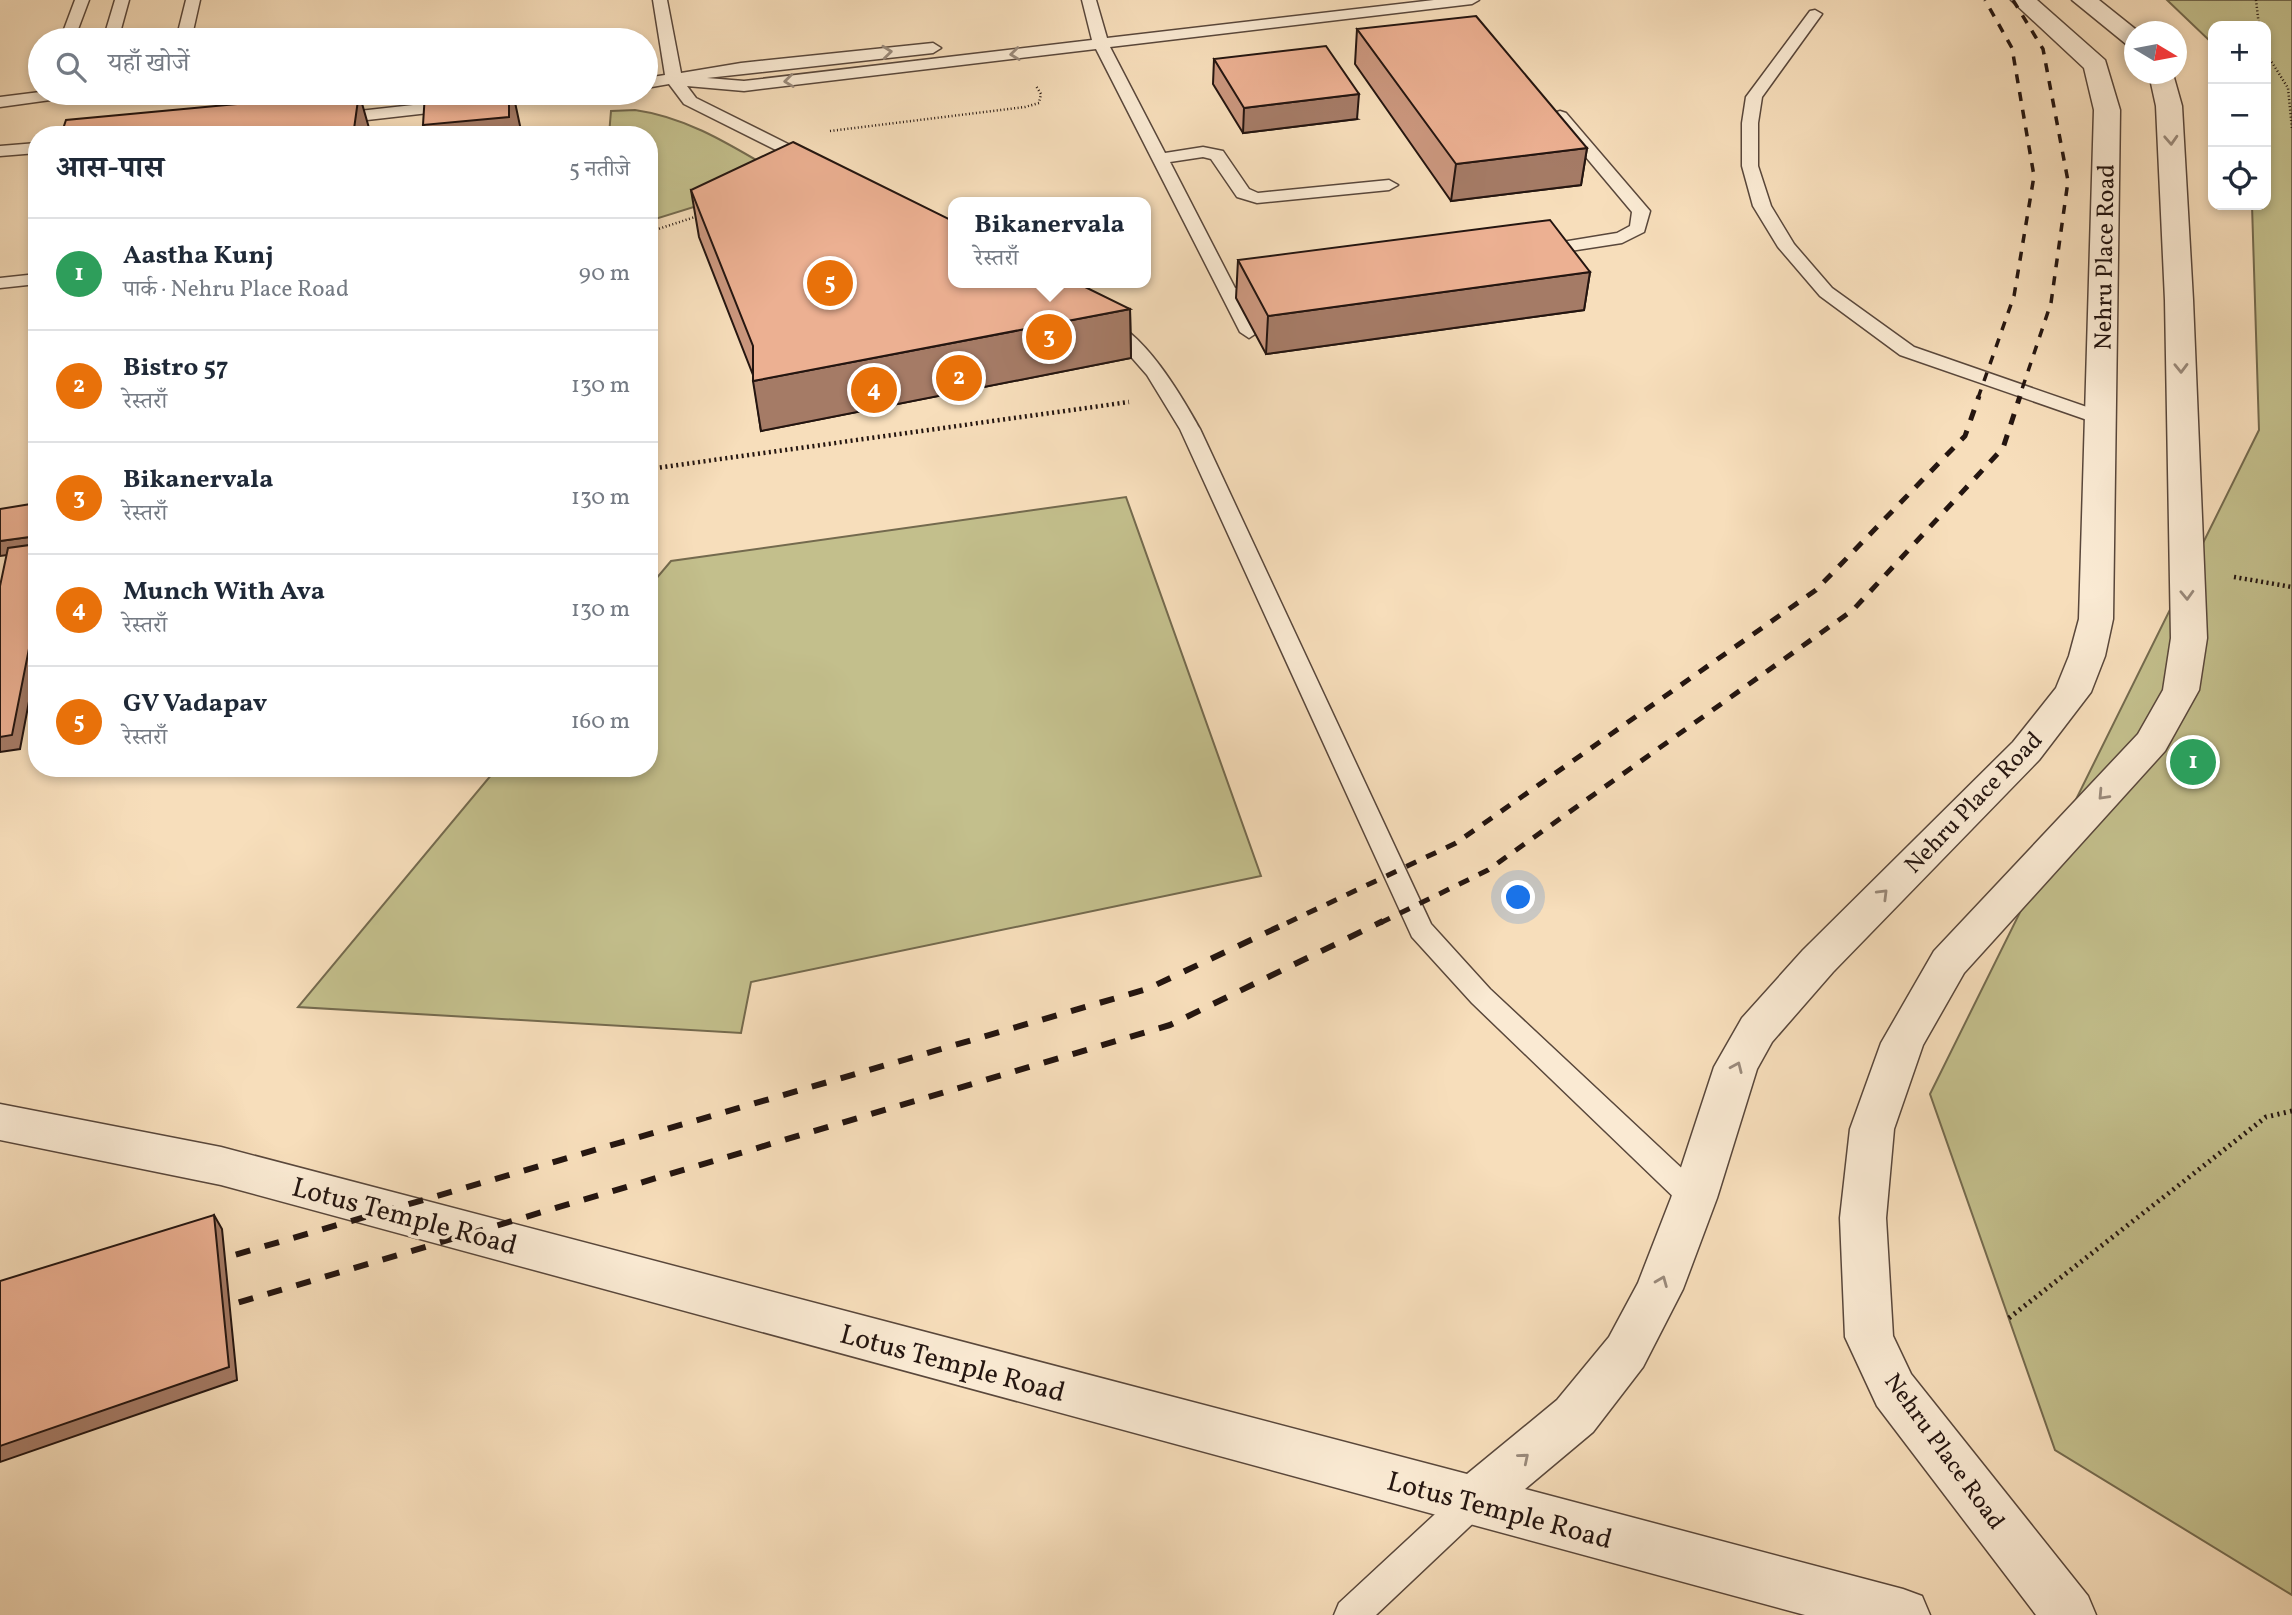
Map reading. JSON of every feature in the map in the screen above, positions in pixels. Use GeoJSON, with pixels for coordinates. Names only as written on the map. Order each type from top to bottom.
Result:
{"type":"FeatureCollection","features":[{"type":"Feature","properties":{"kind":"street","name":"Nehru Place Road"},"geometry":{"type":"LineString","coordinates":[[1472,1502],[1575,1416],[1626,1352],[1659,1289],[1694,1198],[1736,1067],[1757,1030],[1818,961],[2026,751],[2073,692],[2087,656],[2096,620],[2107,110],[2096,65],[2023,0]]}},
{"type":"Feature","properties":{"kind":"street"},"geometry":{"type":"LineString","coordinates":[[2084,0],[2124,31]]}},
{"type":"Feature","properties":{"kind":"street","name":"Nehru Place Road"},"geometry":{"type":"LineString","coordinates":[[2069,1615],[1894,1390],[1869,1337],[1863,1218],[1872,1129],[1902,1043],[1949,962],[2152,742],[2180,690],[2189,638],[2179,286],[2169,106],[2165,84]]}},
{"type":"Feature","properties":{"kind":"street","name":"Lotus Temple Road"},"geometry":{"type":"LineString","coordinates":[[0,1122],[221,1166],[1903,1615]]}},
{"type":"Feature","properties":{"kind":"lane"},"geometry":{"type":"LineString","coordinates":[[72,28],[82,0]]}},
{"type":"Feature","properties":{"kind":"lane"},"geometry":{"type":"LineString","coordinates":[[114,28],[122,0]]}},
{"type":"Feature","properties":{"kind":"lane"},"geometry":{"type":"LineString","coordinates":[[186,28],[193,0]]}},
{"type":"Feature","properties":{"kind":"lane"},"geometry":{"type":"LineString","coordinates":[[660,0],[674,80],[690,101],[829,172]]}},
{"type":"Feature","properties":{"kind":"lane"},"geometry":{"type":"LineString","coordinates":[[1089,0],[1099,38],[1249,332]]}},
{"type":"Feature","properties":{"kind":"lane"},"geometry":{"type":"LineString","coordinates":[[674,80],[744,86],[993,57],[1099,38],[1379,0]]}},
{"type":"Feature","properties":{"kind":"lane"},"geometry":{"type":"LineString","coordinates":[[658,82],[741,68],[846,56],[1099,38],[1469,6]]}},
{"type":"Feature","properties":{"kind":"lane"},"geometry":{"type":"LineString","coordinates":[[1815,14],[1754,97],[1750,123],[1750,166],[1762,206],[1787,247],[1826,292],[1908,351],[2101,418]]}},
{"type":"Feature","properties":{"kind":"lane"},"geometry":{"type":"LineString","coordinates":[[0,102],[28,97]]}},
{"type":"Feature","properties":{"kind":"lane"},"geometry":{"type":"LineString","coordinates":[[1517,254],[1622,238],[1638,228],[1641,211],[1544,98]]}},
{"type":"Feature","properties":{"kind":"lane"},"geometry":{"type":"LineString","coordinates":[[317,121],[456,105]]}},
{"type":"Feature","properties":{"kind":"lane"},"geometry":{"type":"LineString","coordinates":[[0,151],[28,149]]}},
{"type":"Feature","properties":{"kind":"lane"},"geometry":{"type":"LineString","coordinates":[[1160,159],[1203,152],[1217,155],[1243,193],[1256,198],[1389,185]]}},
{"type":"Feature","properties":{"kind":"lane"},"geometry":{"type":"LineString","coordinates":[[0,283],[28,280]]}},
{"type":"Feature","properties":{"kind":"lane"},"geometry":{"type":"LineString","coordinates":[[1230,294],[1284,286]]}},
{"type":"Feature","properties":{"kind":"lane"},"geometry":{"type":"LineString","coordinates":[[1091,316],[1124,338],[1149,361],[1172,396],[1240,533],[1421,930],[1481,996],[1694,1198]]}},
{"type":"Feature","properties":{"kind":"lane"},"geometry":{"type":"LineString","coordinates":[[1350,1615],[1472,1502]]}},
{"type":"Feature","properties":{"kind":"path"},"geometry":{"type":"LineString","coordinates":[[2256,0],[2258,21]]}},
{"type":"Feature","properties":{"kind":"path"},"geometry":{"type":"LineString","coordinates":[[763,139],[1025,107],[1039,103],[1041,94],[1025,64],[993,57]]}},
{"type":"Feature","properties":{"kind":"path"},"geometry":{"type":"LineString","coordinates":[[2271,61],[2288,88],[2292,129]]}},
{"type":"Feature","properties":{"kind":"path"},"geometry":{"type":"LineString","coordinates":[[658,229],[701,215]]}},
{"type":"Feature","properties":{"kind":"path"},"geometry":{"type":"LineString","coordinates":[[658,468],[1172,396]]}},
{"type":"Feature","properties":{"kind":"path"},"geometry":{"type":"LineString","coordinates":[[2186,569],[2292,587]]}},
{"type":"Feature","properties":{"kind":"path"},"geometry":{"type":"LineString","coordinates":[[2009,1318],[2266,1117],[2292,1111]]}},
{"type":"Feature","properties":{"kind":"shaded area"},"geometry":{"type":"Polygon","coordinates":[[[2167,0],[2292,0],[2292,1595],[2055,1450],[1930,1094],[2259,430],[2252,210],[2271,210],[2271,21],[2208,21],[2208,39],[2167,0]]]}},
{"type":"Feature","properties":{"kind":"shaded area"},"geometry":{"type":"Polygon","coordinates":[[[635,110],[676,120],[732,146],[787,178],[658,218],[658,126],[610,126],[611,111],[635,110]]]}},
{"type":"Feature","properties":{"kind":"shaded area"},"geometry":{"type":"Polygon","coordinates":[[[1126,497],[1261,876],[751,982],[741,1033],[298,1007],[490,777],[658,777],[658,576],[671,561],[1126,497]]]}},
{"type":"Feature","properties":{"kind":"building"},"geometry":{"type":"Polygon","coordinates":[[[1476,16],[1587,148],[1456,164],[1357,29],[1476,16]]]}},
{"type":"Feature","properties":{"kind":"building"},"geometry":{"type":"Polygon","coordinates":[[[1326,46],[1359,94],[1244,108],[1214,59],[1326,46]]]}},
{"type":"Feature","properties":{"kind":"building"},"geometry":{"type":"Polygon","coordinates":[[[229,105],[357,105],[354,126],[64,126],[66,120],[229,105]]]}},
{"type":"Feature","properties":{"kind":"building"},"geometry":{"type":"Polygon","coordinates":[[[424,105],[509,105],[509,117],[423,125],[424,105]]]}},
{"type":"Feature","properties":{"kind":"building"},"geometry":{"type":"Polygon","coordinates":[[[793,142],[948,219],[948,288],[1087,288],[1130,309],[753,381],[753,346],[691,190],[793,142]]]}},
{"type":"Feature","properties":{"kind":"building"},"geometry":{"type":"Polygon","coordinates":[[[1550,220],[1590,272],[1268,316],[1238,260],[1550,220]]]}},
{"type":"Feature","properties":{"kind":"building"},"geometry":{"type":"Polygon","coordinates":[[[28,504],[28,537],[0,541],[0,509],[28,504]]]}},
{"type":"Feature","properties":{"kind":"building"},"geometry":{"type":"Polygon","coordinates":[[[28,545],[28,654],[12,735],[0,737],[0,586],[8,548],[28,545]]]}},
{"type":"Feature","properties":{"kind":"building"},"geometry":{"type":"Polygon","coordinates":[[[214,1215],[229,1367],[0,1446],[0,1281],[214,1215]]]}},
{"type":"Feature","properties":{"kind":"railway"},"geometry":{"type":"LineString","coordinates":[[1978,398],[2014,296],[2034,176],[2012,48],[1985,0]]}},
{"type":"Feature","properties":{"kind":"railway"},"geometry":{"type":"LineString","coordinates":[[2013,0],[2043,49],[2068,181],[2051,303],[2019,398]]}},
{"type":"Feature","properties":{"kind":"railway"},"geometry":{"type":"LineString","coordinates":[[1287,923],[1456,843],[1816,590],[1965,436],[1979,396]]}},
{"type":"Feature","properties":{"kind":"railway"},"geometry":{"type":"LineString","coordinates":[[1380,923],[1488,870],[1853,610],[2003,448],[2020,396]]}},
{"type":"Feature","properties":{"kind":"railway"},"geometry":{"type":"LineString","coordinates":[[207,1263],[1147,989],[1291,921]]}},
{"type":"Feature","properties":{"kind":"railway"},"geometry":{"type":"LineString","coordinates":[[210,1311],[1170,1025],[1383,921]]}},
{"type":"Feature","properties":{"kind":"place","name":"GV Vadapav"},"geometry":{"type":"Point","coordinates":[830,283]}},
{"type":"Feature","properties":{"kind":"place","name":"Bikanervala"},"geometry":{"type":"Point","coordinates":[1049,337]}},
{"type":"Feature","properties":{"kind":"place","name":"Bistro 57"},"geometry":{"type":"Point","coordinates":[959,378]}},
{"type":"Feature","properties":{"kind":"place","name":"Munch With Ava"},"geometry":{"type":"Point","coordinates":[874,390]}},
{"type":"Feature","properties":{"kind":"place","name":"Aastha Kunj"},"geometry":{"type":"Point","coordinates":[2193,762]}}]}
